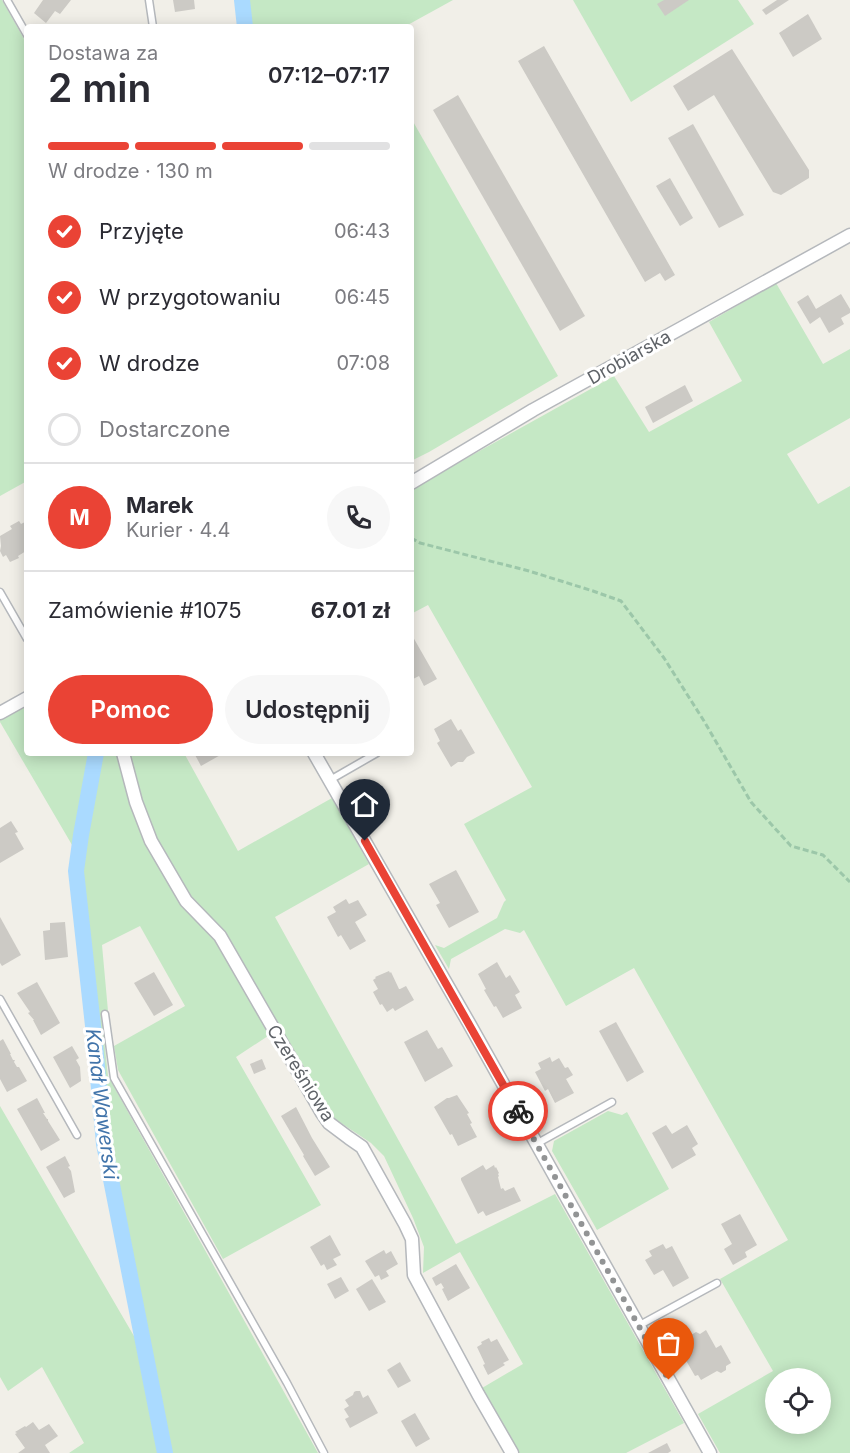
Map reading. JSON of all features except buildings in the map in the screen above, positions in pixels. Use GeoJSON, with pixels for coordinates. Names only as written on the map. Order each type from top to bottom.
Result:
{"type":"FeatureCollection","features":[{"type":"Feature","properties":{"kind":"street","name":"Drobiarska"},"geometry":{"type":"LineString","coordinates":[[414,481],[533,410],[849,237]]}},
{"type":"Feature","properties":{"kind":"street"},"geometry":{"type":"LineString","coordinates":[[0,714],[24,700]]}},
{"type":"Feature","properties":{"kind":"street","name":"Czereśniowa"},"geometry":{"type":"LineString","coordinates":[[124,756],[136,802],[151,841],[186,901],[220,936],[322,1113],[329,1123],[362,1147],[405,1224],[412,1239],[414,1275],[512,1453]]}},
{"type":"Feature","properties":{"kind":"street"},"geometry":{"type":"LineString","coordinates":[[316,756],[710,1453]]}},
{"type":"Feature","properties":{"kind":"lane"},"geometry":{"type":"LineString","coordinates":[[7,0],[24,30]]}},
{"type":"Feature","properties":{"kind":"lane"},"geometry":{"type":"LineString","coordinates":[[150,0],[153,24]]}},
{"type":"Feature","properties":{"kind":"lane"},"geometry":{"type":"LineString","coordinates":[[0,592],[24,634]]}},
{"type":"Feature","properties":{"kind":"lane"},"geometry":{"type":"LineString","coordinates":[[330,780],[372,756]]}},
{"type":"Feature","properties":{"kind":"lane"},"geometry":{"type":"LineString","coordinates":[[0,999],[77,1135]]}},
{"type":"Feature","properties":{"kind":"lane"},"geometry":{"type":"LineString","coordinates":[[105,1014],[114,1078],[324,1453]]}},
{"type":"Feature","properties":{"kind":"lane"},"geometry":{"type":"LineString","coordinates":[[536,1143],[612,1102]]}},
{"type":"Feature","properties":{"kind":"lane"},"geometry":{"type":"LineString","coordinates":[[638,1326],[717,1283]]}},
{"type":"Feature","properties":{"kind":"path"},"geometry":{"type":"LineString","coordinates":[[414,539],[420,543],[529,571],[621,601],[664,658],[751,802],[791,846],[822,855],[850,882]]}},
{"type":"Feature","properties":{"kind":"green space"},"geometry":{"type":"Polygon","coordinates":[[[0,0],[2,0],[24,39],[24,483],[0,496],[0,0]]]}},
{"type":"Feature","properties":{"kind":"green space"},"geometry":{"type":"Polygon","coordinates":[[[235,0],[453,0],[409,24],[238,24],[235,0]]]}},
{"type":"Feature","properties":{"kind":"green space"},"geometry":{"type":"Polygon","coordinates":[[[573,0],[738,0],[754,24],[631,102],[573,0]]]}},
{"type":"Feature","properties":{"kind":"green space"},"geometry":{"type":"Polygon","coordinates":[[[414,123],[558,376],[414,460],[414,123]]]}},
{"type":"Feature","properties":{"kind":"green space"},"geometry":{"type":"Polygon","coordinates":[[[776,283],[823,364],[850,349],[850,418],[787,454],[818,504],[850,486],[850,1453],[720,1453],[698,1414],[765,1376],[765,1434],[831,1434],[831,1368],[771,1368],[720,1279],[788,1240],[634,968],[566,1006],[524,930],[520,933],[505,929],[451,959],[449,969],[435,945],[444,948],[497,918],[506,900],[464,824],[532,787],[428,605],[414,612],[414,487],[614,376],[649,432],[742,381],[709,322],[776,283]]]}},
{"type":"Feature","properties":{"kind":"green space"},"geometry":{"type":"Polygon","coordinates":[[[24,706],[24,756],[119,756],[140,827],[213,935],[271,1034],[236,1057],[321,1205],[223,1259],[118,1070],[114,1046],[185,1006],[140,926],[102,945],[108,1011],[101,1012],[108,1076],[318,1453],[69,1453],[84,1443],[42,1367],[8,1391],[0,1377],[0,1106],[138,1343],[99,1141],[71,869],[75,850],[0,719],[24,706]]]}},
{"type":"Feature","properties":{"kind":"green space"},"geometry":{"type":"Polygon","coordinates":[[[128,756],[186,756],[238,851],[332,798],[369,864],[275,917],[456,1244],[555,1194],[684,1423],[626,1453],[519,1453],[482,1388],[523,1364],[460,1252],[423,1273],[424,1247],[384,1156],[371,1143],[335,1119],[227,937],[192,901],[150,826],[128,756]]]}},
{"type":"Feature","properties":{"kind":"green space"},"geometry":{"type":"Polygon","coordinates":[[[608,1111],[622,1115],[627,1112],[669,1189],[597,1230],[552,1151],[554,1141],[608,1111]]]}},
{"type":"Feature","properties":{"kind":"waterway","name":"Kanał Wawerski"},"geometry":{"type":"LineString","coordinates":[[242,0],[245,24]]}},
{"type":"Feature","properties":{"kind":"waterway","name":"Kanał Wawerski"},"geometry":{"type":"LineString","coordinates":[[95,756],[76,871],[104,1144],[165,1453]]}},
{"type":"Feature","properties":{"kind":"way so far"},"geometry":{"type":"LineString","coordinates":[[518,1111],[669,1380]]}},
{"type":"Feature","properties":{"kind":"route"},"geometry":{"type":"LineString","coordinates":[[365,841],[518,1111]]}}]}
